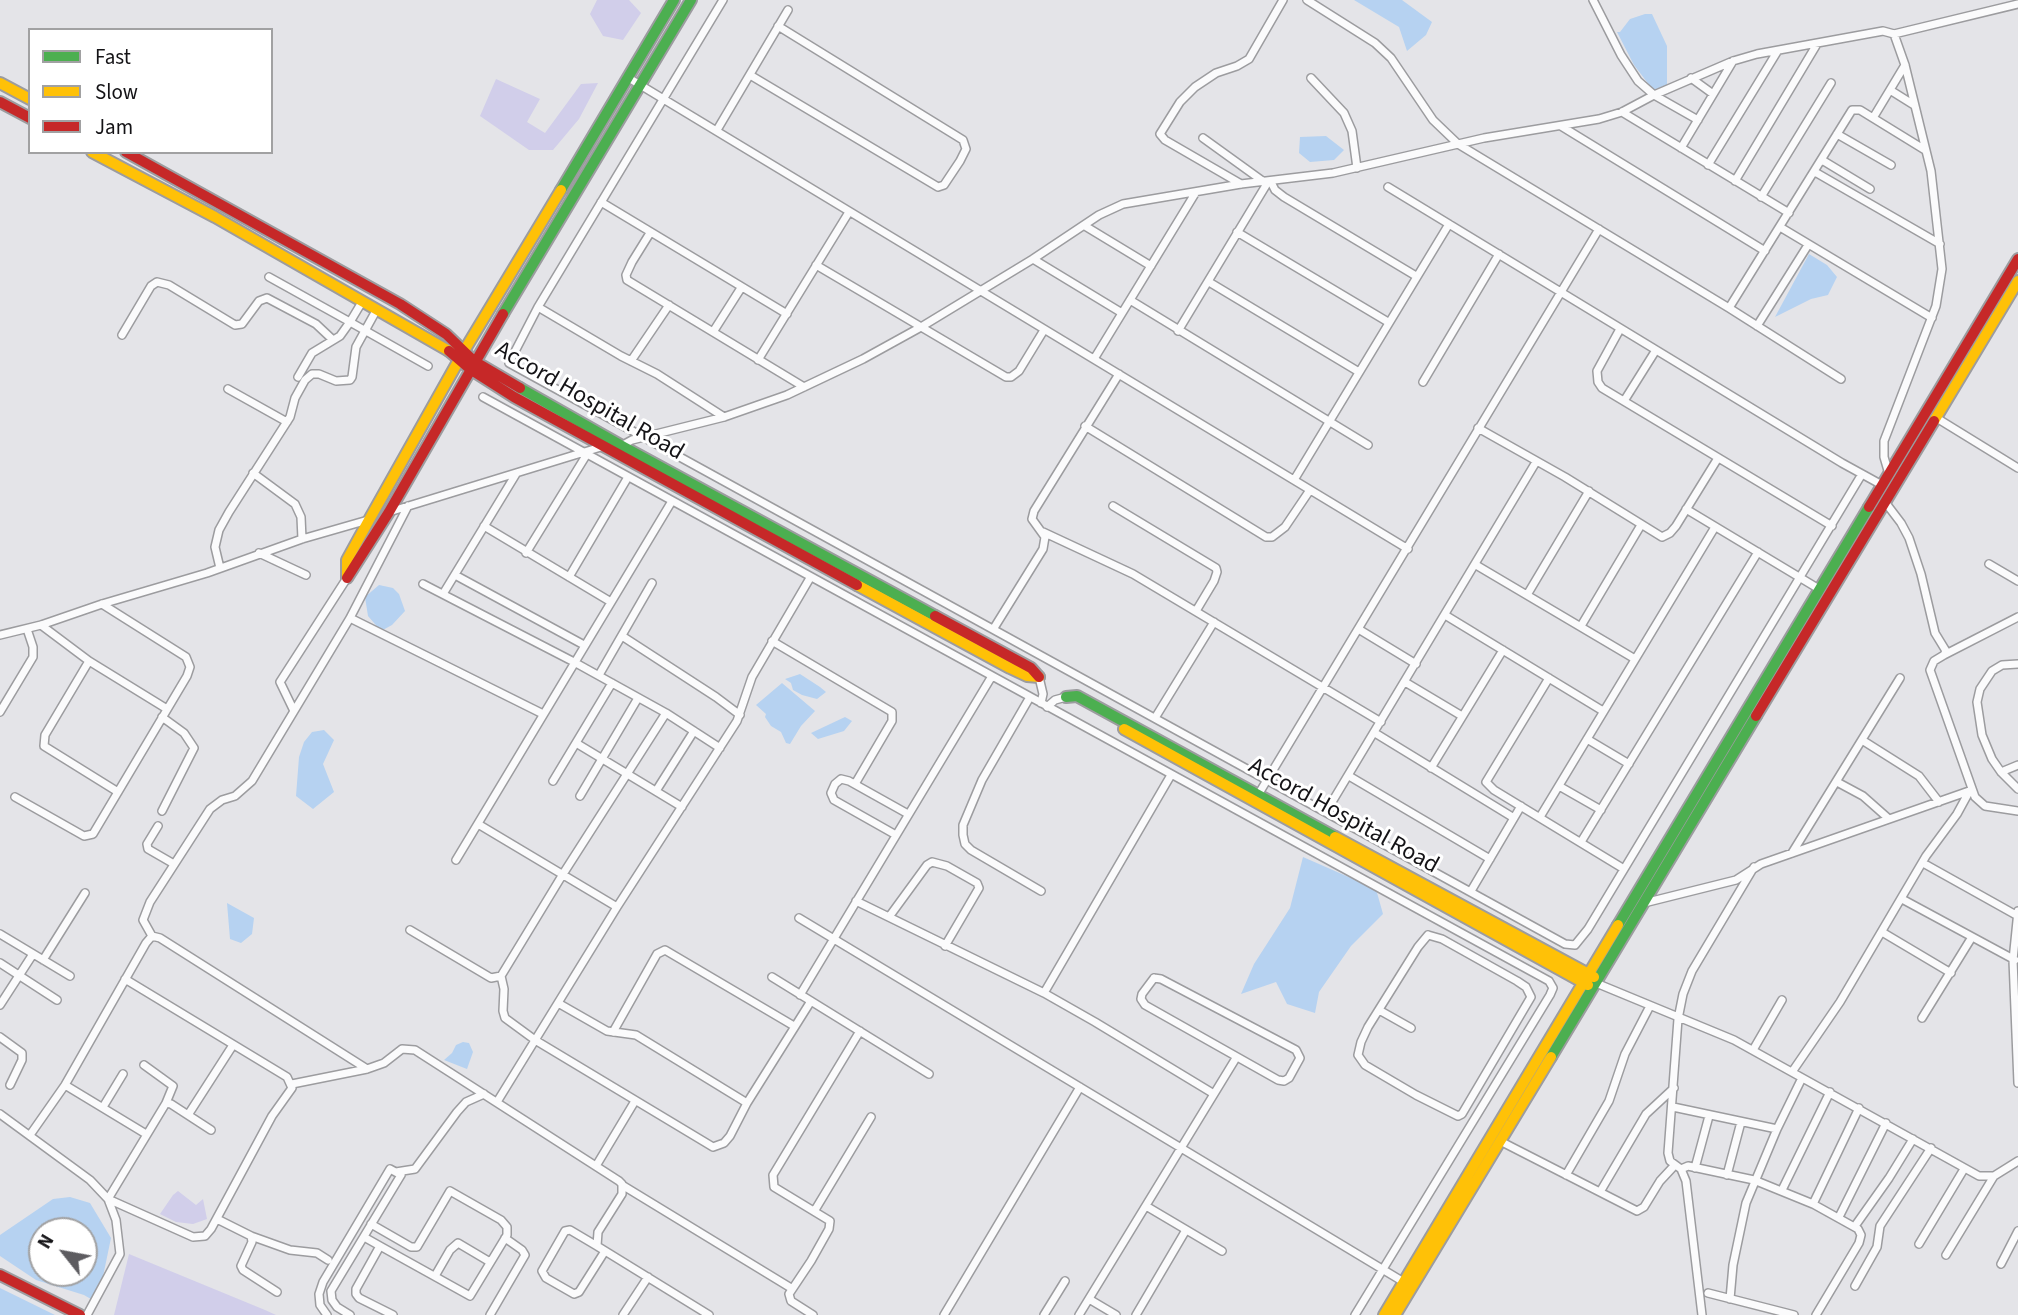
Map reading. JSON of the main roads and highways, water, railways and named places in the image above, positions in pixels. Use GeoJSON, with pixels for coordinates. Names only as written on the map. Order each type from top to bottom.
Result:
{"type":"FeatureCollection","features":[{"type":"Feature","properties":{"kind":"water"},"geometry":{"type":"Polygon","coordinates":[[[1354,0],[1402,0],[1432,22],[1426,35],[1407,51],[1399,27],[1354,0]]]}},
{"type":"Feature","properties":{"kind":"water"},"geometry":{"type":"Polygon","coordinates":[[[1652,14],[1667,46],[1667,85],[1653,90],[1634,65],[1617,32],[1620,32],[1630,19],[1652,14]]]}},
{"type":"Feature","properties":{"kind":"water"},"geometry":{"type":"Polygon","coordinates":[[[1326,136],[1344,150],[1334,160],[1310,162],[1299,153],[1300,137],[1326,136]]]}},
{"type":"Feature","properties":{"kind":"water"},"geometry":{"type":"Polygon","coordinates":[[[1809,254],[1827,265],[1837,277],[1828,295],[1811,299],[1775,317],[1809,254]]]}},
{"type":"Feature","properties":{"kind":"water"},"geometry":{"type":"Polygon","coordinates":[[[379,585],[393,588],[399,594],[405,611],[392,625],[381,631],[368,616],[365,597],[379,585]]]}},
{"type":"Feature","properties":{"kind":"water"},"geometry":{"type":"Polygon","coordinates":[[[800,674],[826,692],[817,699],[793,690],[791,683],[785,679],[800,674]]]}},
{"type":"Feature","properties":{"kind":"water"},"geometry":{"type":"Polygon","coordinates":[[[782,683],[815,711],[801,726],[790,744],[786,743],[781,732],[771,726],[766,714],[756,705],[782,683]]]}},
{"type":"Feature","properties":{"kind":"water"},"geometry":{"type":"Polygon","coordinates":[[[845,717],[852,721],[844,731],[818,739],[811,733],[845,717]]]}},
{"type":"Feature","properties":{"kind":"water"},"geometry":{"type":"Polygon","coordinates":[[[324,730],[334,740],[323,764],[334,792],[313,809],[296,796],[299,757],[304,742],[312,732],[324,730]]]}},
{"type":"Feature","properties":{"kind":"water"},"geometry":{"type":"Polygon","coordinates":[[[1303,857],[1376,889],[1383,914],[1351,946],[1319,992],[1315,1013],[1287,1004],[1276,982],[1241,994],[1254,964],[1290,908],[1303,857]]]}},
{"type":"Feature","properties":{"kind":"water"},"geometry":{"type":"Polygon","coordinates":[[[227,903],[254,918],[252,934],[241,943],[230,939],[227,903]]]}},
{"type":"Feature","properties":{"kind":"water"},"geometry":{"type":"Polygon","coordinates":[[[469,1043],[473,1052],[467,1069],[444,1060],[456,1045],[469,1043]]]}},
{"type":"Feature","properties":{"kind":"water"},"geometry":{"type":"Polygon","coordinates":[[[70,1197],[90,1203],[111,1238],[96,1302],[58,1287],[98,1287],[98,1217],[28,1217],[28,1275],[0,1256],[0,1235],[53,1199],[70,1197]]]}},
{"type":"Feature","properties":{"kind":"water"},"geometry":{"type":"Polygon","coordinates":[[[0,1288],[55,1315],[0,1315],[0,1288]]]}}]}
